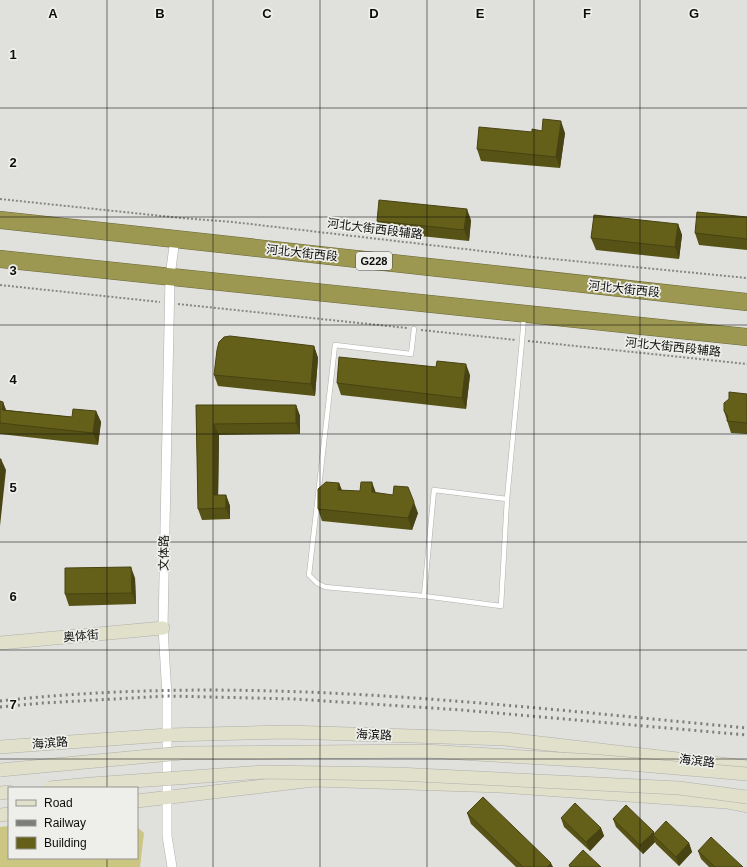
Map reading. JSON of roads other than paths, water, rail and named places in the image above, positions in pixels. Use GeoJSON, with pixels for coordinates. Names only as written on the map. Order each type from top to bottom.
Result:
{"type":"FeatureCollection","features":[{"type":"Feature","properties":{"kind":"highway","name":"河北大街西段"},"geometry":{"type":"LineString","coordinates":[[0,220],[747,302]]}},
{"type":"Feature","properties":{"kind":"highway"},"geometry":{"type":"LineString","coordinates":[[0,259],[747,337]]}},
{"type":"Feature","properties":{"kind":"street","name":"文体路"},"geometry":{"type":"LineString","coordinates":[[172,867],[167,836],[167,696],[163,628],[169,303],[170,276],[175,239]]}},
{"type":"Feature","properties":{"kind":"street","name":"奥体街"},"geometry":{"type":"LineString","coordinates":[[0,643],[163,628]]}},
{"type":"Feature","properties":{"kind":"street","name":"海滨路"},"geometry":{"type":"LineString","coordinates":[[0,747],[167,735],[288,732],[505,739],[747,767]]}},
{"type":"Feature","properties":{"kind":"street","name":"海滨路"},"geometry":{"type":"LineString","coordinates":[[0,770],[182,753],[425,751],[594,761],[747,774]]}},
{"type":"Feature","properties":{"kind":"street"},"geometry":{"type":"LineString","coordinates":[[60,787],[264,772],[389,774],[679,788],[747,797]]}},
{"type":"Feature","properties":{"kind":"street"},"geometry":{"type":"LineString","coordinates":[[138,801],[314,780],[501,786],[727,802],[747,806]]}},
{"type":"Feature","properties":{"kind":"lane"},"geometry":{"type":"LineString","coordinates":[[414,329],[412,354],[335,344],[309,576],[317,583],[325,587],[424,596],[501,606],[507,499],[524,313]]}},
{"type":"Feature","properties":{"kind":"lane"},"geometry":{"type":"LineString","coordinates":[[424,596],[434,490],[507,499]]}},
{"type":"Feature","properties":{"kind":"railway"},"geometry":{"type":"LineString","coordinates":[[0,701],[93,693],[187,690],[280,691],[374,695],[467,702],[747,728]]}},
{"type":"Feature","properties":{"kind":"railway"},"geometry":{"type":"LineString","coordinates":[[0,707],[167,696],[295,699],[462,710],[747,735]]}}]}
